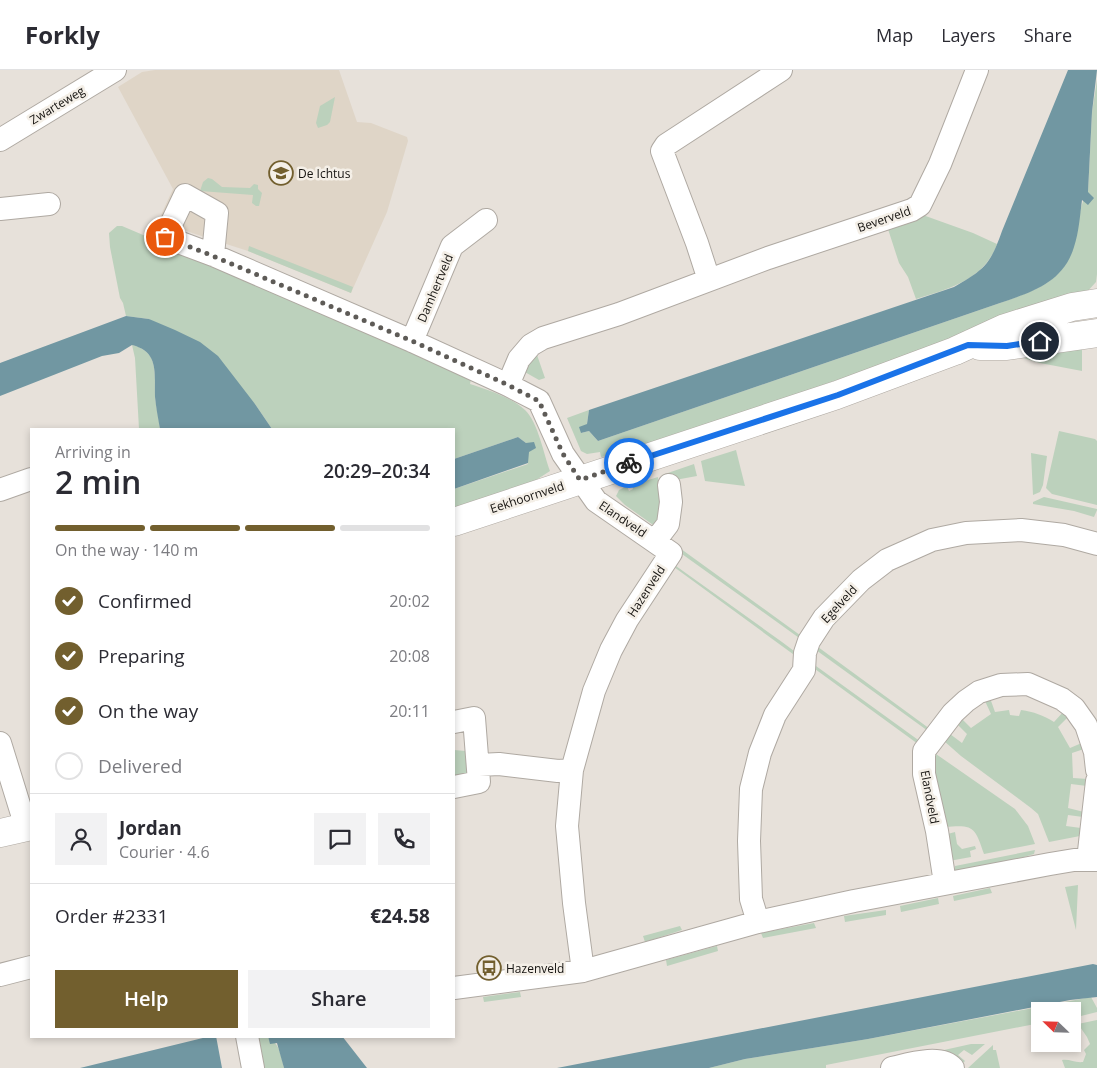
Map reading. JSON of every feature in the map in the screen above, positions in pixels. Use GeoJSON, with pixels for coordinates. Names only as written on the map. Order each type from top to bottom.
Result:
{"type":"FeatureCollection","features":[{"type":"Feature","properties":{"kind":"street","name":"Zwarteweg"},"geometry":{"type":"LineString","coordinates":[[0,140],[115,70]]}},
{"type":"Feature","properties":{"kind":"street"},"geometry":{"type":"LineString","coordinates":[[708,280],[698,243],[662,151],[666,145],[781,70]]}},
{"type":"Feature","properties":{"kind":"street","name":"Beverveld"},"geometry":{"type":"LineString","coordinates":[[508,385],[519,359],[531,345],[544,338],[619,314],[768,258],[912,210],[920,205],[940,164],[977,70]]}},
{"type":"Feature","properties":{"kind":"street"},"geometry":{"type":"LineString","coordinates":[[0,209],[49,204]]}},
{"type":"Feature","properties":{"kind":"street","name":"Damhertveld"},"geometry":{"type":"LineString","coordinates":[[412,341],[452,246],[486,220]]}},
{"type":"Feature","properties":{"kind":"street"},"geometry":{"type":"LineString","coordinates":[[213,256],[412,341],[539,401],[563,454],[580,480]]}},
{"type":"Feature","properties":{"kind":"street","name":"Eekhoornveld"},"geometry":{"type":"LineString","coordinates":[[455,522],[838,395],[1044,315],[1072,307],[1097,303]]}},
{"type":"Feature","properties":{"kind":"street","name":"Eekhoornveld"},"geometry":{"type":"LineString","coordinates":[[968,345],[1007,346],[1097,333]]}},
{"type":"Feature","properties":{"kind":"street"},"geometry":{"type":"LineString","coordinates":[[0,490],[30,478]]}},
{"type":"Feature","properties":{"kind":"street","name":"Elandveld"},"geometry":{"type":"LineString","coordinates":[[580,480],[596,501],[663,547]]}},
{"type":"Feature","properties":{"kind":"street","name":"Hazenveld"},"geometry":{"type":"LineString","coordinates":[[584,971],[574,903],[567,826],[572,770],[594,691],[611,650],[663,547],[671,502],[669,485]]}},
{"type":"Feature","properties":{"kind":"street","name":"Egelveld"},"geometry":{"type":"LineString","coordinates":[[758,922],[751,899],[749,840],[751,789],[760,753],[775,715],[804,670],[805,653],[809,641],[824,618],[861,580],[887,560],[932,540],[966,533],[1021,530],[1064,535],[1097,544]]}},
{"type":"Feature","properties":{"kind":"street","name":"Elandveld"},"geometry":{"type":"LineString","coordinates":[[945,883],[937,831],[924,774],[924,751],[953,713],[966,701],[979,692],[1001,685],[1028,684],[1062,699],[1074,708],[1086,726],[1095,752],[1097,770]]}},
{"type":"Feature","properties":{"kind":"street"},"geometry":{"type":"LineString","coordinates":[[455,722],[474,718],[479,765],[479,782],[455,787]]}},
{"type":"Feature","properties":{"kind":"street"},"geometry":{"type":"LineString","coordinates":[[0,743],[19,829]]}},
{"type":"Feature","properties":{"kind":"street"},"geometry":{"type":"LineString","coordinates":[[479,765],[499,764],[558,771],[572,770]]}},
{"type":"Feature","properties":{"kind":"street"},"geometry":{"type":"LineString","coordinates":[[455,988],[584,971],[758,922],[854,900],[1066,862],[1092,860],[1097,781]]}},
{"type":"Feature","properties":{"kind":"street"},"geometry":{"type":"LineString","coordinates":[[0,975],[30,967]]}},
{"type":"Feature","properties":{"kind":"street"},"geometry":{"type":"LineString","coordinates":[[247,1038],[253,1068]]}},
{"type":"Feature","properties":{"kind":"street"},"geometry":{"type":"LineString","coordinates":[[892,1068],[936,1060],[944,1061],[953,1068]]}},
{"type":"Feature","properties":{"kind":"shaded area","name":"De Ichtus"},"geometry":{"type":"Polygon","coordinates":[[[155,70],[339,70],[357,122],[371,123],[407,137],[408,141],[387,212],[351,293],[248,251],[192,233],[159,219],[173,189],[118,87],[142,72],[155,70]]]}},
{"type":"Feature","properties":{"kind":"green space"},"geometry":{"type":"Polygon","coordinates":[[[1097,80],[1097,274],[1096,282],[1085,294],[730,417],[617,454],[601,457],[600,452],[587,454],[581,451],[567,418],[589,410],[587,424],[581,433],[589,431],[598,441],[1000,303],[1042,286],[1052,279],[1061,271],[1068,260],[1082,205],[1088,192],[1092,112],[1097,80]]]}},
{"type":"Feature","properties":{"kind":"green space"},"geometry":{"type":"Polygon","coordinates":[[[335,97],[330,122],[318,128],[316,123],[320,106],[335,97]]]}},
{"type":"Feature","properties":{"kind":"green space"},"geometry":{"type":"Polygon","coordinates":[[[208,178],[222,187],[250,188],[254,184],[258,185],[258,189],[262,193],[259,206],[252,203],[253,195],[200,191],[203,182],[208,178]]]}},
{"type":"Feature","properties":{"kind":"green space"},"geometry":{"type":"Polygon","coordinates":[[[920,214],[973,233],[997,244],[984,266],[975,274],[953,286],[916,299],[908,277],[899,263],[887,226],[920,214]]]}},
{"type":"Feature","properties":{"kind":"green space"},"geometry":{"type":"Polygon","coordinates":[[[117,226],[122,226],[472,375],[470,384],[506,398],[519,405],[530,415],[537,430],[550,471],[533,482],[455,509],[455,489],[528,464],[526,443],[518,437],[455,459],[455,428],[271,428],[255,404],[149,319],[126,316],[120,298],[109,233],[117,226]]]}},
{"type":"Feature","properties":{"kind":"green space"},"geometry":{"type":"Polygon","coordinates":[[[249,246],[353,287],[351,293],[248,251],[249,246]]]}},
{"type":"Feature","properties":{"kind":"green space"},"geometry":{"type":"Polygon","coordinates":[[[1082,341],[1082,371],[1040,363],[1010,354],[1082,341]]]}},
{"type":"Feature","properties":{"kind":"green space"},"geometry":{"type":"Polygon","coordinates":[[[132,345],[141,348],[147,353],[154,365],[155,397],[160,428],[139,428],[135,358],[132,345]]]}},
{"type":"Feature","properties":{"kind":"green space"},"geometry":{"type":"Polygon","coordinates":[[[536,352],[545,378],[539,380],[523,371],[536,352]]]}},
{"type":"Feature","properties":{"kind":"green space"},"geometry":{"type":"Polygon","coordinates":[[[1059,431],[1097,441],[1097,505],[1052,494],[1046,488],[1059,431]]]}},
{"type":"Feature","properties":{"kind":"green space"},"geometry":{"type":"Polygon","coordinates":[[[736,450],[745,486],[705,481],[701,461],[736,450]]]}},
{"type":"Feature","properties":{"kind":"green space"},"geometry":{"type":"Polygon","coordinates":[[[1031,453],[1047,456],[1043,485],[1040,492],[1033,495],[1031,453]]]}},
{"type":"Feature","properties":{"kind":"green space"},"geometry":{"type":"Polygon","coordinates":[[[694,464],[697,476],[664,482],[662,475],[694,464]]]}},
{"type":"Feature","properties":{"kind":"green space"},"geometry":{"type":"Polygon","coordinates":[[[658,477],[659,491],[663,496],[656,527],[625,505],[616,496],[619,490],[627,486],[629,491],[633,489],[632,485],[658,477]]]}},
{"type":"Feature","properties":{"kind":"green space"},"geometry":{"type":"Polygon","coordinates":[[[1044,497],[1097,510],[1094,517],[1074,511],[1033,504],[1033,502],[1044,497]]]}},
{"type":"Feature","properties":{"kind":"green space"},"geometry":{"type":"Polygon","coordinates":[[[670,541],[804,638],[802,640],[668,544],[670,541]]]}},
{"type":"Feature","properties":{"kind":"green space"},"geometry":{"type":"Polygon","coordinates":[[[676,566],[798,654],[797,657],[674,567],[676,566]]]}},
{"type":"Feature","properties":{"kind":"green space"},"geometry":{"type":"Polygon","coordinates":[[[818,647],[930,729],[928,731],[816,650],[818,647]]]}},
{"type":"Feature","properties":{"kind":"green space"},"geometry":{"type":"Polygon","coordinates":[[[816,666],[921,742],[918,744],[815,669],[816,666]]]}},
{"type":"Feature","properties":{"kind":"green space"},"geometry":{"type":"Polygon","coordinates":[[[990,698],[995,712],[1009,710],[1010,715],[1019,716],[1021,710],[1038,714],[1054,722],[1064,711],[1069,716],[1058,727],[1070,748],[1084,742],[1087,748],[1072,753],[1073,778],[1088,779],[1087,786],[1071,784],[1068,808],[1084,812],[1083,817],[1068,815],[1066,826],[1081,828],[1080,836],[1049,842],[1038,814],[944,741],[950,734],[962,743],[967,734],[958,725],[962,719],[971,728],[991,714],[985,701],[990,698]]]}},
{"type":"Feature","properties":{"kind":"green space"},"geometry":{"type":"Polygon","coordinates":[[[455,750],[466,751],[471,774],[455,781],[455,750]]]}},
{"type":"Feature","properties":{"kind":"green space"},"geometry":{"type":"Polygon","coordinates":[[[936,754],[1015,809],[1028,826],[1035,844],[984,854],[976,833],[968,827],[945,827],[934,780],[933,771],[936,754]]]}},
{"type":"Feature","properties":{"kind":"green space"},"geometry":{"type":"Polygon","coordinates":[[[955,832],[957,844],[962,849],[975,846],[976,849],[970,851],[971,857],[949,861],[944,835],[955,832]]]}},
{"type":"Feature","properties":{"kind":"green space"},"geometry":{"type":"Polygon","coordinates":[[[1035,850],[1034,854],[1013,860],[955,872],[955,866],[1035,850]]]}},
{"type":"Feature","properties":{"kind":"green space"},"geometry":{"type":"Polygon","coordinates":[[[1078,885],[1076,930],[1065,887],[1078,885]]]}},
{"type":"Feature","properties":{"kind":"green space"},"geometry":{"type":"Polygon","coordinates":[[[990,888],[992,893],[954,901],[953,896],[990,888]]]}},
{"type":"Feature","properties":{"kind":"green space"},"geometry":{"type":"Polygon","coordinates":[[[938,898],[939,904],[901,912],[900,906],[938,898]]]}},
{"type":"Feature","properties":{"kind":"green space"},"geometry":{"type":"Polygon","coordinates":[[[886,910],[886,915],[845,922],[844,916],[886,910]]]}},
{"type":"Feature","properties":{"kind":"green space"},"geometry":{"type":"Polygon","coordinates":[[[814,923],[816,928],[763,938],[761,933],[814,923]]]}},
{"type":"Feature","properties":{"kind":"green space"},"geometry":{"type":"Polygon","coordinates":[[[680,926],[682,930],[645,942],[643,936],[680,926]]]}},
{"type":"Feature","properties":{"kind":"green space"},"geometry":{"type":"Polygon","coordinates":[[[717,946],[718,951],[667,966],[666,960],[717,946]]]}},
{"type":"Feature","properties":{"kind":"green space"},"geometry":{"type":"Polygon","coordinates":[[[520,992],[521,997],[484,1002],[483,997],[520,992]]]}},
{"type":"Feature","properties":{"kind":"green space"},"geometry":{"type":"Polygon","coordinates":[[[1091,997],[1097,1012],[1081,1016],[1081,1002],[1064,1002],[1091,997]]]}},
{"type":"Feature","properties":{"kind":"green space"},"geometry":{"type":"Polygon","coordinates":[[[1031,1008],[1031,1025],[826,1065],[826,1068],[709,1068],[745,1059],[868,1039],[1031,1008]]]}},
{"type":"Feature","properties":{"kind":"green space"},"geometry":{"type":"Polygon","coordinates":[[[1097,1020],[1097,1068],[1065,1068],[1062,1060],[1083,1062],[1086,1054],[1084,1050],[1090,1044],[1081,1028],[1081,1023],[1097,1020]]]}},
{"type":"Feature","properties":{"kind":"green space"},"geometry":{"type":"Polygon","coordinates":[[[257,1038],[269,1038],[279,1050],[284,1068],[263,1068],[257,1038]]]}},
{"type":"Feature","properties":{"kind":"green space"},"geometry":{"type":"Polygon","coordinates":[[[971,1044],[985,1044],[972,1055],[964,1050],[958,1055],[965,1061],[960,1066],[942,1053],[944,1050],[971,1044]]]}},
{"type":"Feature","properties":{"kind":"green space"},"geometry":{"type":"Polygon","coordinates":[[[993,1045],[1000,1068],[968,1068],[993,1045]]]}},
{"type":"Feature","properties":{"kind":"water"},"geometry":{"type":"Polygon","coordinates":[[[1068,70],[1097,70],[1092,112],[1088,192],[1094,198],[1088,205],[1082,200],[1074,247],[1069,259],[1054,278],[1035,290],[1012,299],[598,441],[589,431],[581,433],[579,427],[587,424],[589,410],[954,287],[980,270],[994,252],[1068,70]]]}},
{"type":"Feature","properties":{"kind":"water"},"geometry":{"type":"Polygon","coordinates":[[[126,316],[149,319],[200,342],[218,356],[271,428],[160,428],[155,397],[154,365],[147,353],[141,348],[132,345],[119,353],[102,356],[0,396],[0,363],[126,316]]]}},
{"type":"Feature","properties":{"kind":"water"},"geometry":{"type":"Polygon","coordinates":[[[518,437],[526,443],[534,442],[536,448],[529,452],[528,463],[455,489],[455,459],[518,437]]]}},
{"type":"Feature","properties":{"kind":"water"},"geometry":{"type":"Polygon","coordinates":[[[1093,964],[1097,965],[1097,997],[1060,1002],[1031,1002],[1031,1008],[868,1039],[745,1059],[709,1068],[557,1068],[1093,964]]]}},
{"type":"Feature","properties":{"kind":"water"},"geometry":{"type":"Polygon","coordinates":[[[203,1038],[216,1038],[222,1068],[80,1068],[203,1038]]]}},
{"type":"Feature","properties":{"kind":"water"},"geometry":{"type":"Polygon","coordinates":[[[268,1038],[344,1038],[367,1068],[284,1068],[277,1043],[270,1044],[268,1038]]]}},
{"type":"Feature","properties":{"kind":"way so far"},"geometry":{"type":"LineString","coordinates":[[165,237],[412,341],[539,401],[563,454],[580,480],[629,463]]}},
{"type":"Feature","properties":{"kind":"place","name":"De Ichtus"},"geometry":{"type":"Point","coordinates":[281,173]}},
{"type":"Feature","properties":{"kind":"place","name":"Hazenveld"},"geometry":{"type":"Point","coordinates":[489,968]}},
{"type":"Feature","properties":{"kind":"route"},"geometry":{"type":"LineString","coordinates":[[629,463],[838,395],[968,345],[1007,346],[1040,341]]}}]}
